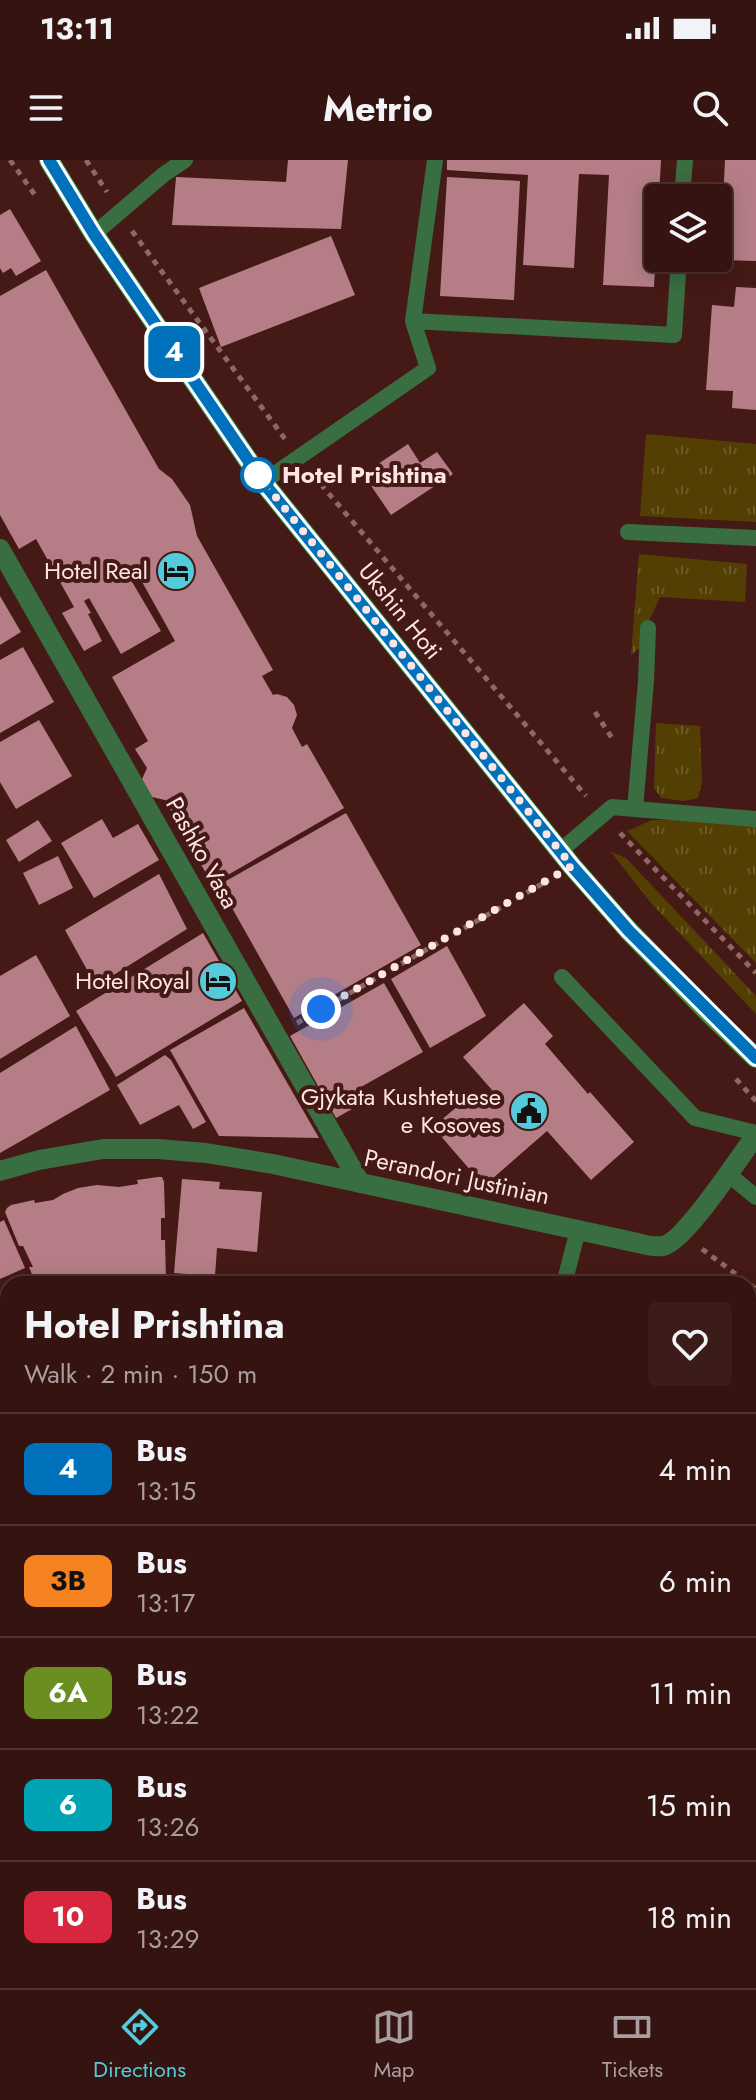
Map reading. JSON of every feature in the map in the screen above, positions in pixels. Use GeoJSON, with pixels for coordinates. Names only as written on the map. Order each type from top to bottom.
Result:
{"type":"FeatureCollection","features":[{"type":"Feature","properties":{"kind":"main road","name":"Ukshin Hoti"},"geometry":{"type":"LineString","coordinates":[[49,160],[94,234],[263,482],[566,859],[629,931],[756,1058]]}},
{"type":"Feature","properties":{"kind":"street","name":"Pashko Vasa"},"geometry":{"type":"LineString","coordinates":[[0,549],[360,1183]]}},
{"type":"Feature","properties":{"kind":"street"},"geometry":{"type":"LineString","coordinates":[[681,1234],[756,1134]]}},
{"type":"Feature","properties":{"kind":"street","name":"Perandori Justinian"},"geometry":{"type":"LineString","coordinates":[[0,1171],[39,1160],[103,1149],[206,1153],[273,1164],[638,1243],[663,1246],[681,1234]]}},
{"type":"Feature","properties":{"kind":"lane"},"geometry":{"type":"LineString","coordinates":[[94,234],[185,160]]}},
{"type":"Feature","properties":{"kind":"lane"},"geometry":{"type":"LineString","coordinates":[[263,482],[428,368],[413,321],[435,160]]}},
{"type":"Feature","properties":{"kind":"lane"},"geometry":{"type":"LineString","coordinates":[[683,184],[685,160]]}},
{"type":"Feature","properties":{"kind":"lane"},"geometry":{"type":"LineString","coordinates":[[413,321],[674,335],[678,272]]}},
{"type":"Feature","properties":{"kind":"lane"},"geometry":{"type":"LineString","coordinates":[[628,532],[756,538]]}},
{"type":"Feature","properties":{"kind":"lane"},"geometry":{"type":"LineString","coordinates":[[635,809],[648,628]]}},
{"type":"Feature","properties":{"kind":"lane"},"geometry":{"type":"LineString","coordinates":[[566,859],[612,807],[756,819]]}},
{"type":"Feature","properties":{"kind":"lane"},"geometry":{"type":"LineString","coordinates":[[562,977],[695,1118],[756,1134]]}},
{"type":"Feature","properties":{"kind":"lane"},"geometry":{"type":"LineString","coordinates":[[728,1174],[756,1197]]}},
{"type":"Feature","properties":{"kind":"lane"},"geometry":{"type":"LineString","coordinates":[[566,1276],[578,1230]]}},
{"type":"Feature","properties":{"kind":"path"},"geometry":{"type":"LineString","coordinates":[[86,160],[120,213],[299,458],[602,815],[756,973]]}},
{"type":"Feature","properties":{"kind":"path"},"geometry":{"type":"LineString","coordinates":[[296,1024],[566,859]]}},
{"type":"Feature","properties":{"kind":"path"},"geometry":{"type":"LineString","coordinates":[[681,1234],[738,1276]]}},
{"type":"Feature","properties":{"kind":"green space"},"geometry":{"type":"Polygon","coordinates":[[[646,434],[756,444],[756,522],[640,516],[646,434]]]}},
{"type":"Feature","properties":{"kind":"green space"},"geometry":{"type":"Polygon","coordinates":[[[639,554],[747,564],[745,602],[660,597],[649,621],[646,643],[631,655],[639,554]]]}},
{"type":"Feature","properties":{"kind":"green space"},"geometry":{"type":"Polygon","coordinates":[[[656,723],[700,726],[702,782],[698,798],[684,801],[661,798],[654,788],[656,723]]]}},
{"type":"Feature","properties":{"kind":"green space"},"geometry":{"type":"Polygon","coordinates":[[[652,820],[756,825],[756,963],[627,831],[652,820]]]}},
{"type":"Feature","properties":{"kind":"green space"},"geometry":{"type":"Polygon","coordinates":[[[611,852],[626,858],[756,996],[756,1014],[651,903],[611,852]]]}},
{"type":"Feature","properties":{"kind":"building"},"geometry":{"type":"Polygon","coordinates":[[[288,160],[348,160],[341,229],[172,225],[176,177],[286,182],[288,160]]]}},
{"type":"Feature","properties":{"kind":"building"},"geometry":{"type":"Polygon","coordinates":[[[447,160],[661,160],[660,184],[644,184],[644,272],[655,272],[654,287],[603,285],[609,175],[579,174],[574,268],[523,265],[528,175],[447,170],[447,160]]]}},
{"type":"Feature","properties":{"kind":"building"},"geometry":{"type":"Polygon","coordinates":[[[725,160],[756,160],[756,261],[732,260],[732,184],[724,184],[725,160]]]}},
{"type":"Feature","properties":{"kind":"building"},"geometry":{"type":"Polygon","coordinates":[[[447,177],[520,181],[514,300],[440,296],[447,177]]]}},
{"type":"Feature","properties":{"kind":"building"},"geometry":{"type":"Polygon","coordinates":[[[10,209],[41,261],[16,276],[11,268],[3,273],[0,268],[0,215],[10,209]]]}},
{"type":"Feature","properties":{"kind":"building"},"geometry":{"type":"Polygon","coordinates":[[[331,236],[355,295],[221,347],[199,288],[331,236]]]}},
{"type":"Feature","properties":{"kind":"building"},"geometry":{"type":"Polygon","coordinates":[[[46,270],[159,469],[172,479],[190,505],[197,536],[273,670],[262,676],[273,695],[287,697],[294,705],[297,715],[292,728],[302,747],[307,744],[344,808],[212,884],[165,800],[152,797],[142,779],[147,768],[135,749],[148,741],[112,677],[175,641],[136,571],[128,575],[161,631],[121,654],[89,598],[84,601],[102,641],[84,651],[62,613],[74,607],[36,539],[19,549],[0,515],[0,296],[46,270]]]}},
{"type":"Feature","properties":{"kind":"building"},"geometry":{"type":"Polygon","coordinates":[[[736,287],[756,288],[756,410],[732,408],[733,391],[706,390],[712,305],[734,307],[736,287]]]}},
{"type":"Feature","properties":{"kind":"building"},"geometry":{"type":"Polygon","coordinates":[[[408,444],[420,463],[437,452],[453,474],[391,515],[363,474],[408,444]]]}},
{"type":"Feature","properties":{"kind":"building"},"geometry":{"type":"Polygon","coordinates":[[[0,596],[21,632],[0,645],[0,596]]]}},
{"type":"Feature","properties":{"kind":"building"},"geometry":{"type":"Polygon","coordinates":[[[23,647],[54,702],[0,733],[0,660],[23,647]]]}},
{"type":"Feature","properties":{"kind":"building"},"geometry":{"type":"Polygon","coordinates":[[[39,720],[72,776],[16,809],[0,782],[0,742],[39,720]]]}},
{"type":"Feature","properties":{"kind":"building"},"geometry":{"type":"Polygon","coordinates":[[[346,813],[421,945],[294,1018],[219,885],[346,813]]]}},
{"type":"Feature","properties":{"kind":"building"},"geometry":{"type":"Polygon","coordinates":[[[102,819],[113,838],[138,824],[159,860],[94,898],[61,843],[102,819]]]}},
{"type":"Feature","properties":{"kind":"building"},"geometry":{"type":"Polygon","coordinates":[[[38,820],[52,841],[19,862],[6,840],[38,820]]]}},
{"type":"Feature","properties":{"kind":"building"},"geometry":{"type":"Polygon","coordinates":[[[58,856],[73,888],[39,905],[23,873],[58,856]]]}},
{"type":"Feature","properties":{"kind":"building"},"geometry":{"type":"Polygon","coordinates":[[[159,874],[187,929],[96,986],[65,930],[159,874]]]}},
{"type":"Feature","properties":{"kind":"building"},"geometry":{"type":"Polygon","coordinates":[[[203,933],[242,1001],[116,1077],[76,1011],[203,933]]]}},
{"type":"Feature","properties":{"kind":"building"},"geometry":{"type":"Polygon","coordinates":[[[447,946],[486,1016],[430,1048],[391,979],[447,946]]]}},
{"type":"Feature","properties":{"kind":"building"},"geometry":{"type":"Polygon","coordinates":[[[36,955],[70,1016],[0,1059],[0,976],[36,955]]]}},
{"type":"Feature","properties":{"kind":"building"},"geometry":{"type":"Polygon","coordinates":[[[384,983],[423,1052],[361,1087],[368,1100],[336,1118],[290,1036],[384,983]]]}},
{"type":"Feature","properties":{"kind":"building"},"geometry":{"type":"Polygon","coordinates":[[[524,1003],[553,1036],[545,1044],[634,1142],[591,1180],[547,1131],[484,1186],[433,1127],[465,1100],[472,1108],[492,1090],[463,1057],[524,1003]]]}},
{"type":"Feature","properties":{"kind":"building"},"geometry":{"type":"Polygon","coordinates":[[[244,1008],[319,1138],[219,1136],[170,1050],[244,1008]]]}},
{"type":"Feature","properties":{"kind":"building"},"geometry":{"type":"Polygon","coordinates":[[[76,1026],[110,1090],[0,1153],[0,1073],[76,1026]]]}},
{"type":"Feature","properties":{"kind":"building"},"geometry":{"type":"Polygon","coordinates":[[[165,1055],[171,1060],[206,1122],[193,1129],[179,1105],[140,1125],[117,1085],[165,1055]]]}},
{"type":"Feature","properties":{"kind":"building"},"geometry":{"type":"Polygon","coordinates":[[[162,1177],[164,1182],[165,1218],[161,1218],[161,1240],[165,1240],[166,1276],[33,1276],[29,1267],[33,1267],[23,1246],[19,1246],[5,1212],[7,1208],[34,1200],[35,1203],[53,1200],[78,1188],[97,1185],[119,1187],[138,1184],[137,1180],[162,1177]]]}},
{"type":"Feature","properties":{"kind":"building"},"geometry":{"type":"Polygon","coordinates":[[[182,1179],[220,1182],[219,1189],[262,1192],[257,1252],[217,1248],[215,1276],[174,1273],[182,1179]]]}},
{"type":"Feature","properties":{"kind":"building"},"geometry":{"type":"Polygon","coordinates":[[[4,1220],[25,1268],[7,1276],[0,1276],[0,1222],[4,1220]]]}},
{"type":"Feature","properties":{"kind":"bus line","name":"4"},"geometry":{"type":"LineString","coordinates":[[49,160],[94,234],[263,482],[572,866],[629,931],[756,1058]]}},
{"type":"Feature","properties":{"kind":"place","name":"Hotel Prishtina"},"geometry":{"type":"Point","coordinates":[258,475]}},
{"type":"Feature","properties":{"kind":"place","name":"Hotel Real"},"geometry":{"type":"Point","coordinates":[176,571]}},
{"type":"Feature","properties":{"kind":"place","name":"Hotel Royal"},"geometry":{"type":"Point","coordinates":[218,981]}},
{"type":"Feature","properties":{"kind":"place","name":"Gjykata Kushtetuese e Kosoves"},"geometry":{"type":"Point","coordinates":[529,1111]}},
{"type":"Feature","properties":{"kind":"route"},"geometry":{"type":"LineString","coordinates":[[258,475],[572,866],[321,1009]]}}]}
